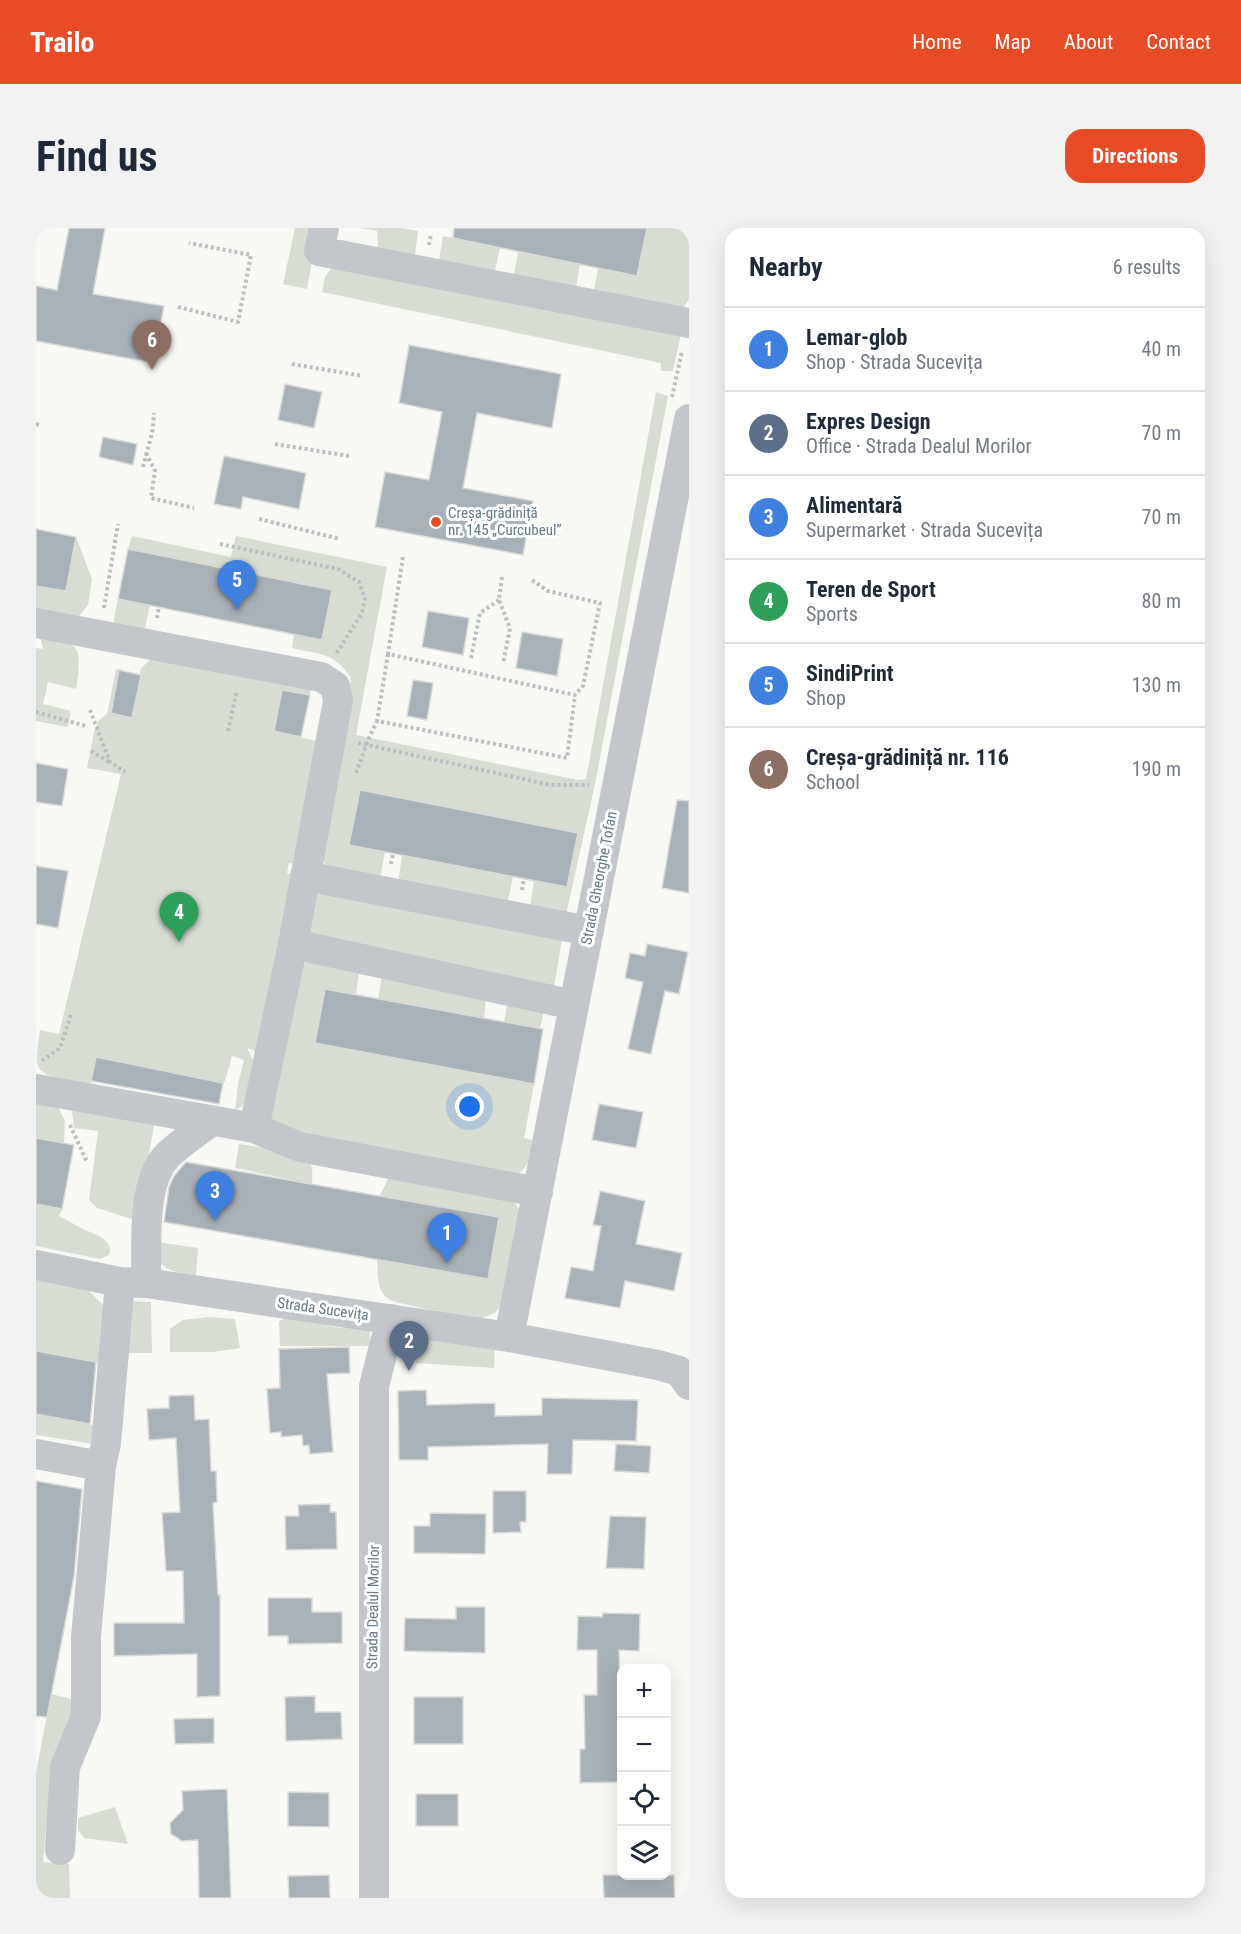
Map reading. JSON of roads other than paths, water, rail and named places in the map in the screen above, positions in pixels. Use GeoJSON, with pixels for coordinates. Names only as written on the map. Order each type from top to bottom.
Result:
{"type":"FeatureCollection","features":[{"type":"Feature","properties":{"kind":"street"},"geometry":{"type":"LineString","coordinates":[[324,228],[319,251],[689,323]]}},
{"type":"Feature","properties":{"kind":"street","name":"Strada Gheorghe Tofan"},"geometry":{"type":"LineString","coordinates":[[509,1337],[689,419]]}},
{"type":"Feature","properties":{"kind":"street"},"geometry":{"type":"LineString","coordinates":[[36,623],[321,677],[335,686],[338,700],[293,944],[254,1128]]}},
{"type":"Feature","properties":{"kind":"street"},"geometry":{"type":"LineString","coordinates":[[305,876],[589,931]]}},
{"type":"Feature","properties":{"kind":"street"},"geometry":{"type":"LineString","coordinates":[[293,944],[574,1005]]}},
{"type":"Feature","properties":{"kind":"street"},"geometry":{"type":"LineString","coordinates":[[46,1091],[254,1128],[300,1147],[538,1191]]}},
{"type":"Feature","properties":{"kind":"street"},"geometry":{"type":"LineString","coordinates":[[60,1850],[65,1767],[86,1716],[86,1637],[101,1466],[147,1206],[156,1174],[166,1156],[212,1121]]}},
{"type":"Feature","properties":{"kind":"street","name":"Strada Sucevița"},"geometry":{"type":"LineString","coordinates":[[36,1265],[133,1282],[509,1337],[658,1365],[684,1378]]}},
{"type":"Feature","properties":{"kind":"street","name":"Strada Dealul Morilor"},"geometry":{"type":"LineString","coordinates":[[374,1898],[374,1386],[391,1319]]}},
{"type":"Feature","properties":{"kind":"street"},"geometry":{"type":"LineString","coordinates":[[36,1454],[101,1466]]}},
{"type":"Feature","properties":{"kind":"place","name":"Creșa-grădiniță nr. 116"},"geometry":{"type":"Point","coordinates":[152,370]}},
{"type":"Feature","properties":{"kind":"place","name":"Creșa-grădiniță nr. 145 „Curcubeul”"},"geometry":{"type":"Point","coordinates":[436,522]}},
{"type":"Feature","properties":{"kind":"place","name":"SindiPrint"},"geometry":{"type":"Point","coordinates":[237,610]}},
{"type":"Feature","properties":{"kind":"place","name":"Teren de Sport"},"geometry":{"type":"Point","coordinates":[179,942]}},
{"type":"Feature","properties":{"kind":"place","name":"Alimentară"},"geometry":{"type":"Point","coordinates":[215,1221]}},
{"type":"Feature","properties":{"kind":"place","name":"Lemar-glob"},"geometry":{"type":"Point","coordinates":[447,1263]}},
{"type":"Feature","properties":{"kind":"place","name":"Expres Design"},"geometry":{"type":"Point","coordinates":[409,1371]}}]}
